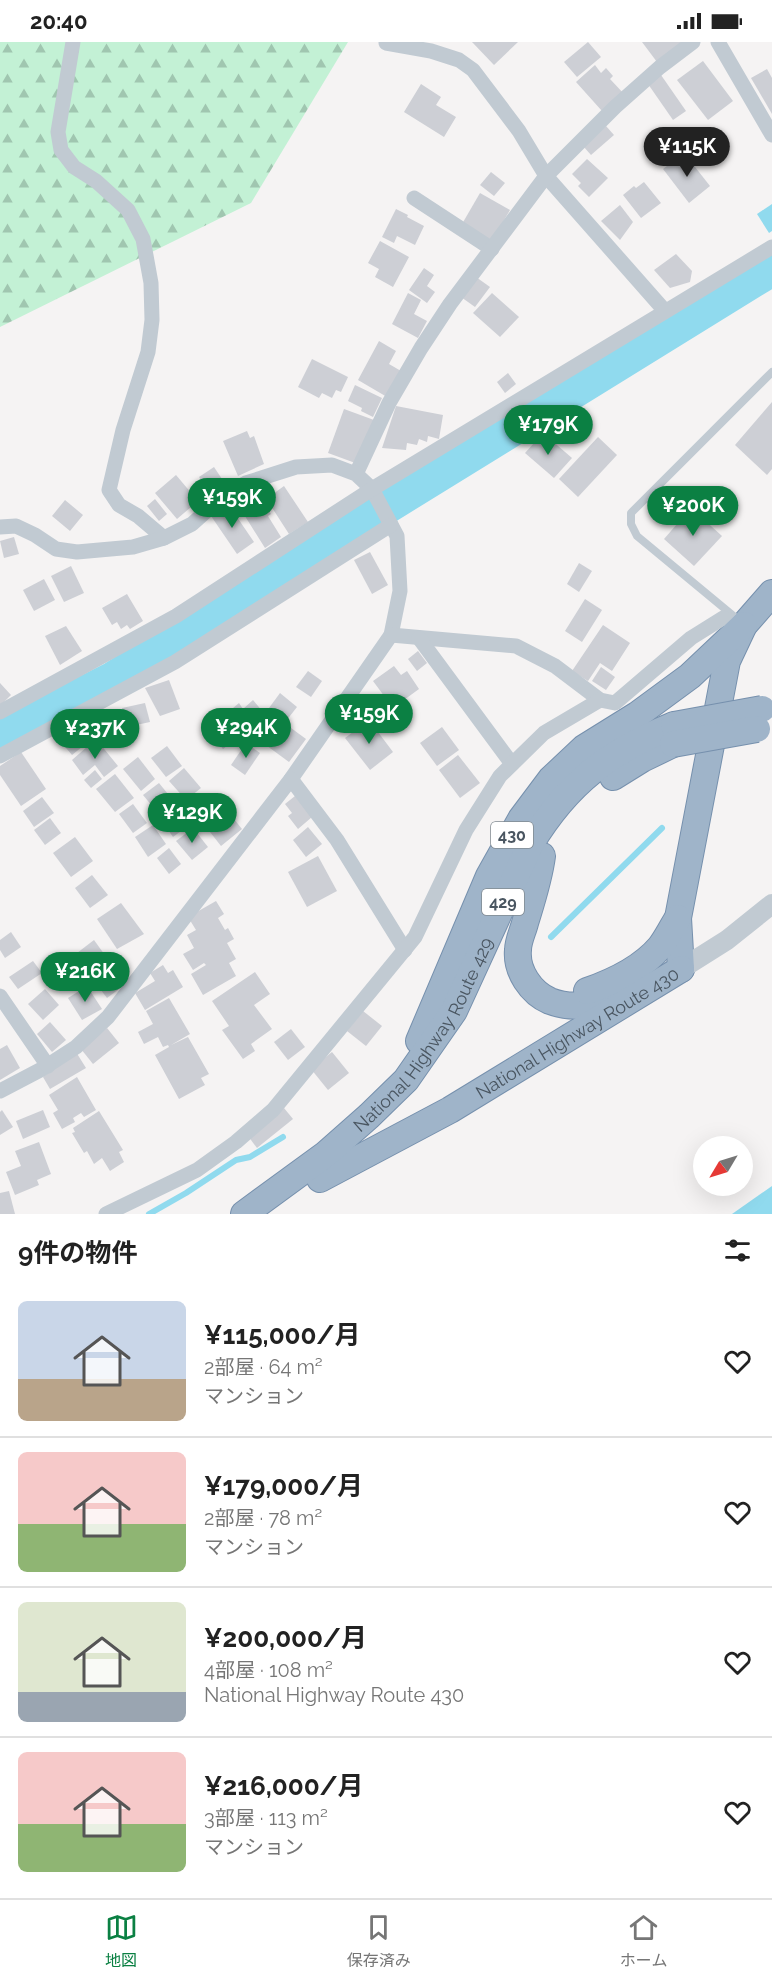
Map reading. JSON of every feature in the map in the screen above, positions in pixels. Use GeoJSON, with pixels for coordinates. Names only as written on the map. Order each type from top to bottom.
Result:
{"type":"FeatureCollection","features":[{"type":"Feature","properties":{"kind":"highway","name":"National Highway Route 430"},"geometry":{"type":"LineString","coordinates":[[369,1116],[422,1037],[489,876],[520,819],[551,779],[584,748],[644,710],[690,676],[744,625],[772,593]]}},
{"type":"Feature","properties":{"kind":"highway","name":"National Highway Route 430"},"geometry":{"type":"LineString","coordinates":[[320,1179],[450,1110],[681,969],[678,918],[727,661],[744,625]]}},
{"type":"Feature","properties":{"kind":"highway","name":"National Highway Route 429"},"geometry":{"type":"LineString","coordinates":[[244,1214],[326,1154],[406,1080],[454,1011],[531,843],[545,820],[581,780],[606,760],[638,740],[766,719]]}},
{"type":"Feature","properties":{"kind":"highway","name":"National Highway Route 429"},"geometry":{"type":"LineString","coordinates":[[251,1214],[320,1179],[368,1138],[412,1094],[460,1027],[542,856],[554,837],[575,811],[606,781],[642,759],[674,735]]}},
{"type":"Feature","properties":{"kind":"highway","name":"National Highway Route 429"},"geometry":{"type":"LineString","coordinates":[[542,856],[539,879],[518,949],[519,964],[532,989],[542,998],[556,1003],[586,1006],[605,1000],[651,978],[681,969]]}},
{"type":"Feature","properties":{"kind":"highway"},"geometry":{"type":"LineString","coordinates":[[556,1003],[605,985],[639,965],[660,947],[678,918]]}},
{"type":"Feature","properties":{"kind":"street"},"geometry":{"type":"LineString","coordinates":[[73,42],[58,132],[61,150],[75,167],[96,181],[128,210],[143,239],[151,283],[152,320],[148,352],[123,430],[109,490],[119,506],[138,516],[164,538]]}},
{"type":"Feature","properties":{"kind":"street"},"geometry":{"type":"LineString","coordinates":[[356,474],[390,403],[421,348],[450,304],[546,176],[615,107],[660,67],[693,42]]}},
{"type":"Feature","properties":{"kind":"street"},"geometry":{"type":"LineString","coordinates":[[718,42],[772,135]]}},
{"type":"Feature","properties":{"kind":"street"},"geometry":{"type":"LineString","coordinates":[[386,43],[431,51],[459,60],[473,70],[519,131],[546,176],[665,311]]}},
{"type":"Feature","properties":{"kind":"street"},"geometry":{"type":"LineString","coordinates":[[414,198],[492,249]]}},
{"type":"Feature","properties":{"kind":"street"},"geometry":{"type":"LineString","coordinates":[[0,712],[176,616],[665,311],[772,247]]}},
{"type":"Feature","properties":{"kind":"street"},"geometry":{"type":"LineString","coordinates":[[0,527],[16,526],[56,549],[77,552],[133,547],[164,538],[192,524],[222,497],[246,483],[296,467],[332,465],[356,474],[373,492],[390,522],[397,536],[400,591],[391,635],[291,779],[108,1017],[76,1047],[48,1066],[0,1092]]}},
{"type":"Feature","properties":{"kind":"street"},"geometry":{"type":"LineString","coordinates":[[0,756],[175,662],[390,522]]}},
{"type":"Feature","properties":{"kind":"street"},"geometry":{"type":"LineString","coordinates":[[391,635],[516,646],[555,666],[600,700],[615,703],[671,653],[723,618],[744,625]]}},
{"type":"Feature","properties":{"kind":"street"},"geometry":{"type":"LineString","coordinates":[[419,638],[513,764]]}},
{"type":"Feature","properties":{"kind":"street"},"geometry":{"type":"LineString","coordinates":[[106,1214],[197,1170],[236,1142],[273,1110],[415,937],[466,830],[500,776],[543,733],[600,700]]}},
{"type":"Feature","properties":{"kind":"street"},"geometry":{"type":"LineString","coordinates":[[291,779],[337,840],[405,950]]}},
{"type":"Feature","properties":{"kind":"street"},"geometry":{"type":"LineString","coordinates":[[681,969],[727,940],[772,904]]}},
{"type":"Feature","properties":{"kind":"street"},"geometry":{"type":"LineString","coordinates":[[0,996],[48,1066]]}},
{"type":"Feature","properties":{"kind":"lane"},"geometry":{"type":"LineString","coordinates":[[744,625],[637,536],[631,524],[631,513],[772,372]]}},
{"type":"Feature","properties":{"kind":"green space"},"geometry":{"type":"Polygon","coordinates":[[[0,42],[348,42],[251,203],[0,327],[0,42]]]}},
{"type":"Feature","properties":{"kind":"water"},"geometry":{"type":"Polygon","coordinates":[[[772,204],[772,231],[769,233],[757,214],[772,204]]]}},
{"type":"Feature","properties":{"kind":"water"},"geometry":{"type":"Polygon","coordinates":[[[772,1186],[772,1214],[732,1214],[772,1186]]]}},
{"type":"Feature","properties":{"kind":"building"},"geometry":{"type":"Polygon","coordinates":[[[472,42],[518,42],[494,65],[472,42]]]}},
{"type":"Feature","properties":{"kind":"building"},"geometry":{"type":"Polygon","coordinates":[[[588,42],[601,57],[577,77],[564,62],[588,42]]]}},
{"type":"Feature","properties":{"kind":"building"},"geometry":{"type":"Polygon","coordinates":[[[642,42],[683,42],[657,62],[642,42]]]}},
{"type":"Feature","properties":{"kind":"building"},"geometry":{"type":"Polygon","coordinates":[[[703,61],[733,101],[708,120],[677,80],[703,61]]]}},
{"type":"Feature","properties":{"kind":"building"},"geometry":{"type":"Polygon","coordinates":[[[595,65],[601,73],[606,68],[613,76],[610,79],[625,95],[602,111],[576,82],[595,65]]]}},
{"type":"Feature","properties":{"kind":"building"},"geometry":{"type":"Polygon","coordinates":[[[767,69],[772,78],[772,114],[751,78],[767,69]]]}},
{"type":"Feature","properties":{"kind":"building"},"geometry":{"type":"Polygon","coordinates":[[[661,75],[686,111],[673,120],[648,84],[661,75]]]}},
{"type":"Feature","properties":{"kind":"building"},"geometry":{"type":"Polygon","coordinates":[[[421,84],[441,97],[436,105],[456,117],[444,137],[404,112],[421,84]]]}},
{"type":"Feature","properties":{"kind":"building"},"geometry":{"type":"Polygon","coordinates":[[[606,126],[614,135],[591,155],[583,146],[606,126]]]}},
{"type":"Feature","properties":{"kind":"building"},"geometry":{"type":"Polygon","coordinates":[[[684,153],[710,186],[689,203],[663,169],[684,153]]]}},
{"type":"Feature","properties":{"kind":"building"},"geometry":{"type":"Polygon","coordinates":[[[587,159],[608,178],[589,197],[578,186],[581,183],[572,174],[587,159]]]}},
{"type":"Feature","properties":{"kind":"building"},"geometry":{"type":"Polygon","coordinates":[[[491,172],[505,183],[494,196],[480,185],[491,172]]]}},
{"type":"Feature","properties":{"kind":"building"},"geometry":{"type":"Polygon","coordinates":[[[644,182],[661,203],[641,218],[623,195],[634,186],[636,188],[644,182]]]}},
{"type":"Feature","properties":{"kind":"building"},"geometry":{"type":"Polygon","coordinates":[[[480,193],[510,210],[491,242],[462,224],[480,193]]]}},
{"type":"Feature","properties":{"kind":"building"},"geometry":{"type":"Polygon","coordinates":[[[620,205],[633,222],[620,240],[601,221],[620,205]]]}},
{"type":"Feature","properties":{"kind":"building"},"geometry":{"type":"Polygon","coordinates":[[[396,209],[424,226],[415,245],[397,236],[394,243],[382,237],[396,209]]]}},
{"type":"Feature","properties":{"kind":"building"},"geometry":{"type":"Polygon","coordinates":[[[380,241],[409,257],[393,287],[375,277],[379,269],[368,263],[380,241]]]}},
{"type":"Feature","properties":{"kind":"building"},"geometry":{"type":"Polygon","coordinates":[[[676,254],[692,271],[690,282],[670,288],[654,270],[676,254]]]}},
{"type":"Feature","properties":{"kind":"building"},"geometry":{"type":"Polygon","coordinates":[[[424,268],[434,275],[427,286],[435,292],[427,303],[409,290],[424,268]]]}},
{"type":"Feature","properties":{"kind":"building"},"geometry":{"type":"Polygon","coordinates":[[[476,277],[490,287],[475,307],[461,297],[476,277]]]}},
{"type":"Feature","properties":{"kind":"building"},"geometry":{"type":"Polygon","coordinates":[[[408,293],[421,300],[414,314],[427,321],[418,338],[392,324],[408,293]]]}},
{"type":"Feature","properties":{"kind":"building"},"geometry":{"type":"Polygon","coordinates":[[[492,293],[519,317],[500,337],[473,313],[492,293]]]}},
{"type":"Feature","properties":{"kind":"building"},"geometry":{"type":"Polygon","coordinates":[[[379,341],[396,351],[389,364],[401,371],[387,397],[358,380],[379,341]]]}},
{"type":"Feature","properties":{"kind":"building"},"geometry":{"type":"Polygon","coordinates":[[[312,359],[348,377],[341,392],[336,390],[332,398],[322,393],[319,398],[298,387],[312,359]]]}},
{"type":"Feature","properties":{"kind":"building"},"geometry":{"type":"Polygon","coordinates":[[[508,373],[516,384],[505,393],[497,382],[508,373]]]}},
{"type":"Feature","properties":{"kind":"building"},"geometry":{"type":"Polygon","coordinates":[[[355,385],[382,398],[373,417],[348,401],[355,385]]]}},
{"type":"Feature","properties":{"kind":"building"},"geometry":{"type":"Polygon","coordinates":[[[772,402],[772,469],[767,475],[735,445],[772,402]]]}},
{"type":"Feature","properties":{"kind":"building"},"geometry":{"type":"Polygon","coordinates":[[[396,406],[443,415],[439,439],[428,436],[427,442],[419,439],[417,445],[407,443],[406,450],[382,448],[396,406]]]}},
{"type":"Feature","properties":{"kind":"building"},"geometry":{"type":"Polygon","coordinates":[[[344,409],[374,420],[358,464],[328,453],[344,409]]]}},
{"type":"Feature","properties":{"kind":"building"},"geometry":{"type":"Polygon","coordinates":[[[247,431],[250,438],[254,436],[264,464],[238,476],[223,441],[247,431]]]}},
{"type":"Feature","properties":{"kind":"building"},"geometry":{"type":"Polygon","coordinates":[[[543,433],[572,458],[554,478],[525,453],[543,433]]]}},
{"type":"Feature","properties":{"kind":"building"},"geometry":{"type":"Polygon","coordinates":[[[598,437],[617,455],[578,497],[559,479],[598,437]]]}},
{"type":"Feature","properties":{"kind":"building"},"geometry":{"type":"Polygon","coordinates":[[[214,467],[224,482],[209,492],[199,477],[214,467]]]}},
{"type":"Feature","properties":{"kind":"building"},"geometry":{"type":"Polygon","coordinates":[[[176,475],[198,501],[177,519],[155,493],[176,475]]]}},
{"type":"Feature","properties":{"kind":"building"},"geometry":{"type":"Polygon","coordinates":[[[284,486],[308,522],[289,534],[269,503],[276,499],[273,494],[284,486]]]}},
{"type":"Feature","properties":{"kind":"building"},"geometry":{"type":"Polygon","coordinates":[[[257,493],[271,514],[268,516],[281,537],[265,548],[238,505],[257,493]]]}},
{"type":"Feature","properties":{"kind":"building"},"geometry":{"type":"Polygon","coordinates":[[[155,499],[167,514],[159,521],[147,506],[155,499]]]}},
{"type":"Feature","properties":{"kind":"building"},"geometry":{"type":"Polygon","coordinates":[[[65,500],[83,515],[70,531],[52,516],[65,500]]]}},
{"type":"Feature","properties":{"kind":"building"},"geometry":{"type":"Polygon","coordinates":[[[228,504],[254,542],[237,554],[211,516],[228,504]]]}},
{"type":"Feature","properties":{"kind":"building"},"geometry":{"type":"Polygon","coordinates":[[[691,508],[722,536],[694,566],[664,539],[691,508]]]}},
{"type":"Feature","properties":{"kind":"building"},"geometry":{"type":"Polygon","coordinates":[[[14,537],[19,554],[4,558],[0,541],[14,537]]]}},
{"type":"Feature","properties":{"kind":"building"},"geometry":{"type":"Polygon","coordinates":[[[370,552],[388,585],[372,594],[354,560],[370,552]]]}},
{"type":"Feature","properties":{"kind":"building"},"geometry":{"type":"Polygon","coordinates":[[[579,563],[592,571],[579,592],[567,584],[579,563]]]}},
{"type":"Feature","properties":{"kind":"building"},"geometry":{"type":"Polygon","coordinates":[[[71,566],[84,593],[64,602],[51,576],[71,566]]]}},
{"type":"Feature","properties":{"kind":"building"},"geometry":{"type":"Polygon","coordinates":[[[44,579],[55,600],[34,611],[23,590],[44,579]]]}},
{"type":"Feature","properties":{"kind":"building"},"geometry":{"type":"Polygon","coordinates":[[[127,594],[143,621],[130,629],[127,625],[121,629],[117,622],[112,625],[102,608],[127,594]]]}},
{"type":"Feature","properties":{"kind":"building"},"geometry":{"type":"Polygon","coordinates":[[[585,599],[602,610],[582,642],[565,631],[585,599]]]}},
{"type":"Feature","properties":{"kind":"building"},"geometry":{"type":"Polygon","coordinates":[[[603,625],[630,643],[612,671],[600,663],[588,681],[572,671],[603,625]]]}},
{"type":"Feature","properties":{"kind":"building"},"geometry":{"type":"Polygon","coordinates":[[[66,626],[82,651],[60,665],[45,636],[66,626]]]}},
{"type":"Feature","properties":{"kind":"building"},"geometry":{"type":"Polygon","coordinates":[[[418,651],[427,663],[417,671],[408,659],[418,651]]]}},
{"type":"Feature","properties":{"kind":"building"},"geometry":{"type":"Polygon","coordinates":[[[394,666],[401,675],[407,671],[419,689],[393,708],[373,681],[394,666]]]}},
{"type":"Feature","properties":{"kind":"building"},"geometry":{"type":"Polygon","coordinates":[[[601,667],[615,677],[606,690],[592,681],[601,667]]]}},
{"type":"Feature","properties":{"kind":"building"},"geometry":{"type":"Polygon","coordinates":[[[308,671],[322,681],[311,697],[296,687],[308,671]]]}},
{"type":"Feature","properties":{"kind":"building"},"geometry":{"type":"Polygon","coordinates":[[[169,680],[180,709],[160,716],[145,688],[169,680]]]}},
{"type":"Feature","properties":{"kind":"building"},"geometry":{"type":"Polygon","coordinates":[[[0,683],[11,695],[0,706],[0,683]]]}},
{"type":"Feature","properties":{"kind":"building"},"geometry":{"type":"Polygon","coordinates":[[[280,693],[297,707],[286,721],[269,708],[280,693]]]}},
{"type":"Feature","properties":{"kind":"building"},"geometry":{"type":"Polygon","coordinates":[[[253,700],[269,719],[247,737],[227,713],[239,703],[243,709],[253,700]]]}},
{"type":"Feature","properties":{"kind":"building"},"geometry":{"type":"Polygon","coordinates":[[[145,703],[150,722],[127,727],[122,708],[145,703]]]}},
{"type":"Feature","properties":{"kind":"building"},"geometry":{"type":"Polygon","coordinates":[[[221,709],[241,735],[223,749],[203,723],[221,709]]]}},
{"type":"Feature","properties":{"kind":"building"},"geometry":{"type":"Polygon","coordinates":[[[276,717],[306,739],[289,762],[259,740],[276,717]]]}},
{"type":"Feature","properties":{"kind":"building"},"geometry":{"type":"Polygon","coordinates":[[[88,720],[98,734],[72,755],[61,742],[88,720]]]}},
{"type":"Feature","properties":{"kind":"building"},"geometry":{"type":"Polygon","coordinates":[[[369,720],[393,752],[370,770],[345,738],[369,720]]]}},
{"type":"Feature","properties":{"kind":"building"},"geometry":{"type":"Polygon","coordinates":[[[442,727],[459,750],[437,766],[420,743],[442,727]]]}},
{"type":"Feature","properties":{"kind":"building"},"geometry":{"type":"Polygon","coordinates":[[[96,739],[118,766],[104,777],[95,765],[83,775],[72,760],[96,739]]]}},
{"type":"Feature","properties":{"kind":"building"},"geometry":{"type":"Polygon","coordinates":[[[246,743],[260,753],[245,775],[231,765],[246,743]]]}},
{"type":"Feature","properties":{"kind":"building"},"geometry":{"type":"Polygon","coordinates":[[[167,746],[182,766],[166,777],[151,758],[167,746]]]}},
{"type":"Feature","properties":{"kind":"building"},"geometry":{"type":"Polygon","coordinates":[[[21,752],[46,789],[21,806],[0,775],[0,766],[21,752]]]}},
{"type":"Feature","properties":{"kind":"building"},"geometry":{"type":"Polygon","coordinates":[[[458,755],[480,783],[460,798],[439,770],[458,755]]]}},
{"type":"Feature","properties":{"kind":"building"},"geometry":{"type":"Polygon","coordinates":[[[138,757],[155,779],[141,791],[123,769],[138,757]]]}},
{"type":"Feature","properties":{"kind":"building"},"geometry":{"type":"Polygon","coordinates":[[[184,768],[201,788],[186,800],[169,781],[184,768]]]}},
{"type":"Feature","properties":{"kind":"building"},"geometry":{"type":"Polygon","coordinates":[[[95,770],[102,779],[91,788],[84,780],[95,770]]]}},
{"type":"Feature","properties":{"kind":"building"},"geometry":{"type":"Polygon","coordinates":[[[115,774],[134,798],[115,812],[96,789],[115,774]]]}},
{"type":"Feature","properties":{"kind":"building"},"geometry":{"type":"Polygon","coordinates":[[[159,783],[172,799],[157,812],[143,795],[159,783]]]}},
{"type":"Feature","properties":{"kind":"building"},"geometry":{"type":"Polygon","coordinates":[[[213,793],[242,829],[221,846],[192,809],[213,793]]]}},
{"type":"Feature","properties":{"kind":"building"},"geometry":{"type":"Polygon","coordinates":[[[295,796],[312,817],[298,829],[288,816],[292,813],[285,804],[295,796]]]}},
{"type":"Feature","properties":{"kind":"building"},"geometry":{"type":"Polygon","coordinates":[[[42,797],[54,813],[34,827],[23,811],[42,797]]]}},
{"type":"Feature","properties":{"kind":"building"},"geometry":{"type":"Polygon","coordinates":[[[133,804],[147,823],[133,833],[119,814],[133,804]]]}},
{"type":"Feature","properties":{"kind":"building"},"geometry":{"type":"Polygon","coordinates":[[[176,807],[189,825],[173,837],[160,818],[176,807]]]}},
{"type":"Feature","properties":{"kind":"building"},"geometry":{"type":"Polygon","coordinates":[[[50,818],[61,833],[45,845],[34,830],[50,818]]]}},
{"type":"Feature","properties":{"kind":"building"},"geometry":{"type":"Polygon","coordinates":[[[153,825],[166,844],[148,857],[135,837],[153,825]]]}},
{"type":"Feature","properties":{"kind":"building"},"geometry":{"type":"Polygon","coordinates":[[[308,827],[322,844],[306,857],[293,840],[308,827]]]}},
{"type":"Feature","properties":{"kind":"building"},"geometry":{"type":"Polygon","coordinates":[[[193,828],[208,847],[192,860],[176,841],[193,828]]]}},
{"type":"Feature","properties":{"kind":"building"},"geometry":{"type":"Polygon","coordinates":[[[75,837],[93,861],[71,877],[53,853],[75,837]]]}},
{"type":"Feature","properties":{"kind":"building"},"geometry":{"type":"Polygon","coordinates":[[[169,848],[181,864],[169,874],[157,858],[169,848]]]}},
{"type":"Feature","properties":{"kind":"building"},"geometry":{"type":"Polygon","coordinates":[[[318,856],[337,891],[307,907],[288,872],[318,856]]]}},
{"type":"Feature","properties":{"kind":"building"},"geometry":{"type":"Polygon","coordinates":[[[92,875],[108,895],[90,908],[75,888],[92,875]]]}},
{"type":"Feature","properties":{"kind":"building"},"geometry":{"type":"Polygon","coordinates":[[[216,901],[224,914],[218,918],[225,930],[228,928],[234,939],[227,943],[236,959],[229,963],[236,976],[203,995],[191,974],[206,965],[204,963],[193,970],[183,954],[194,948],[187,935],[196,930],[188,917],[216,901]]]}},
{"type":"Feature","properties":{"kind":"building"},"geometry":{"type":"Polygon","coordinates":[[[121,903],[144,934],[117,949],[97,919],[121,903]]]}},
{"type":"Feature","properties":{"kind":"building"},"geometry":{"type":"Polygon","coordinates":[[[11,932],[21,947],[5,958],[0,950],[0,940],[11,932]]]}},
{"type":"Feature","properties":{"kind":"building"},"geometry":{"type":"Polygon","coordinates":[[[94,940],[107,958],[90,971],[77,953],[94,940]]]}},
{"type":"Feature","properties":{"kind":"building"},"geometry":{"type":"Polygon","coordinates":[[[33,961],[42,973],[18,989],[9,977],[33,961]]]}},
{"type":"Feature","properties":{"kind":"building"},"geometry":{"type":"Polygon","coordinates":[[[111,963],[127,983],[107,998],[91,977],[111,963]]]}},
{"type":"Feature","properties":{"kind":"building"},"geometry":{"type":"Polygon","coordinates":[[[163,965],[168,973],[173,970],[183,987],[145,1010],[135,993],[155,981],[150,973],[163,965]]]}},
{"type":"Feature","properties":{"kind":"building"},"geometry":{"type":"Polygon","coordinates":[[[255,972],[270,994],[254,1005],[272,1029],[251,1044],[255,1051],[243,1059],[222,1030],[229,1026],[212,1001],[255,972]]]}},
{"type":"Feature","properties":{"kind":"building"},"geometry":{"type":"Polygon","coordinates":[[[87,986],[102,1009],[82,1020],[68,998],[87,986]]]}},
{"type":"Feature","properties":{"kind":"building"},"geometry":{"type":"Polygon","coordinates":[[[45,989],[59,1005],[43,1020],[28,1004],[45,989]]]}},
{"type":"Feature","properties":{"kind":"building"},"geometry":{"type":"Polygon","coordinates":[[[169,998],[190,1034],[171,1045],[188,1037],[209,1074],[201,1078],[205,1085],[179,1099],[155,1055],[169,1047],[168,1045],[163,1047],[158,1037],[144,1044],[138,1032],[153,1024],[146,1011],[169,998]]]}},
{"type":"Feature","properties":{"kind":"building"},"geometry":{"type":"Polygon","coordinates":[[[363,1011],[382,1026],[366,1046],[347,1031],[363,1011]]]}},
{"type":"Feature","properties":{"kind":"building"},"geometry":{"type":"Polygon","coordinates":[[[50,1022],[66,1040],[52,1052],[37,1034],[50,1022]]]}},
{"type":"Feature","properties":{"kind":"building"},"geometry":{"type":"Polygon","coordinates":[[[107,1028],[119,1043],[93,1064],[81,1049],[107,1028]]]}},
{"type":"Feature","properties":{"kind":"building"},"geometry":{"type":"Polygon","coordinates":[[[291,1029],[305,1047],[288,1060],[274,1042],[291,1029]]]}},
{"type":"Feature","properties":{"kind":"building"},"geometry":{"type":"Polygon","coordinates":[[[7,1045],[20,1068],[0,1080],[0,1049],[7,1045]]]}},
{"type":"Feature","properties":{"kind":"building"},"geometry":{"type":"Polygon","coordinates":[[[76,1052],[86,1068],[50,1089],[43,1077],[76,1052]]]}},
{"type":"Feature","properties":{"kind":"building"},"geometry":{"type":"Polygon","coordinates":[[[332,1052],[349,1073],[328,1090],[311,1069],[332,1052]]]}},
{"type":"Feature","properties":{"kind":"building"},"geometry":{"type":"Polygon","coordinates":[[[77,1077],[96,1110],[84,1117],[81,1113],[73,1118],[75,1122],[62,1129],[53,1113],[58,1110],[49,1095],[77,1077]]]}},
{"type":"Feature","properties":{"kind":"building"},"geometry":{"type":"Polygon","coordinates":[[[284,1108],[293,1119],[257,1148],[248,1136],[284,1108]]]}},
{"type":"Feature","properties":{"kind":"building"},"geometry":{"type":"Polygon","coordinates":[[[2,1110],[13,1127],[0,1135],[0,1112],[2,1110]]]}},
{"type":"Feature","properties":{"kind":"building"},"geometry":{"type":"Polygon","coordinates":[[[43,1110],[50,1127],[23,1139],[16,1121],[43,1110]]]}},
{"type":"Feature","properties":{"kind":"building"},"geometry":{"type":"Polygon","coordinates":[[[99,1111],[123,1150],[119,1152],[124,1162],[110,1171],[102,1158],[94,1164],[87,1151],[84,1153],[72,1133],[75,1132],[73,1128],[99,1111]]]}},
{"type":"Feature","properties":{"kind":"building"},"geometry":{"type":"Polygon","coordinates":[[[39,1142],[51,1174],[37,1180],[39,1185],[15,1195],[6,1172],[21,1166],[15,1151],[39,1142]]]}},
{"type":"Feature","properties":{"kind":"building"},"geometry":{"type":"Polygon","coordinates":[[[9,1191],[15,1214],[0,1214],[0,1193],[9,1191]]]}},
{"type":"Feature","properties":{"kind":"waterway"},"geometry":{"type":"LineString","coordinates":[[0,736],[114,679],[359,523],[772,268]]}},
{"type":"Feature","properties":{"kind":"waterway"},"geometry":{"type":"LineString","coordinates":[[551,937],[662,828]]}},
{"type":"Feature","properties":{"kind":"waterway"},"geometry":{"type":"LineString","coordinates":[[149,1214],[236,1160],[250,1157],[283,1137]]}}]}
